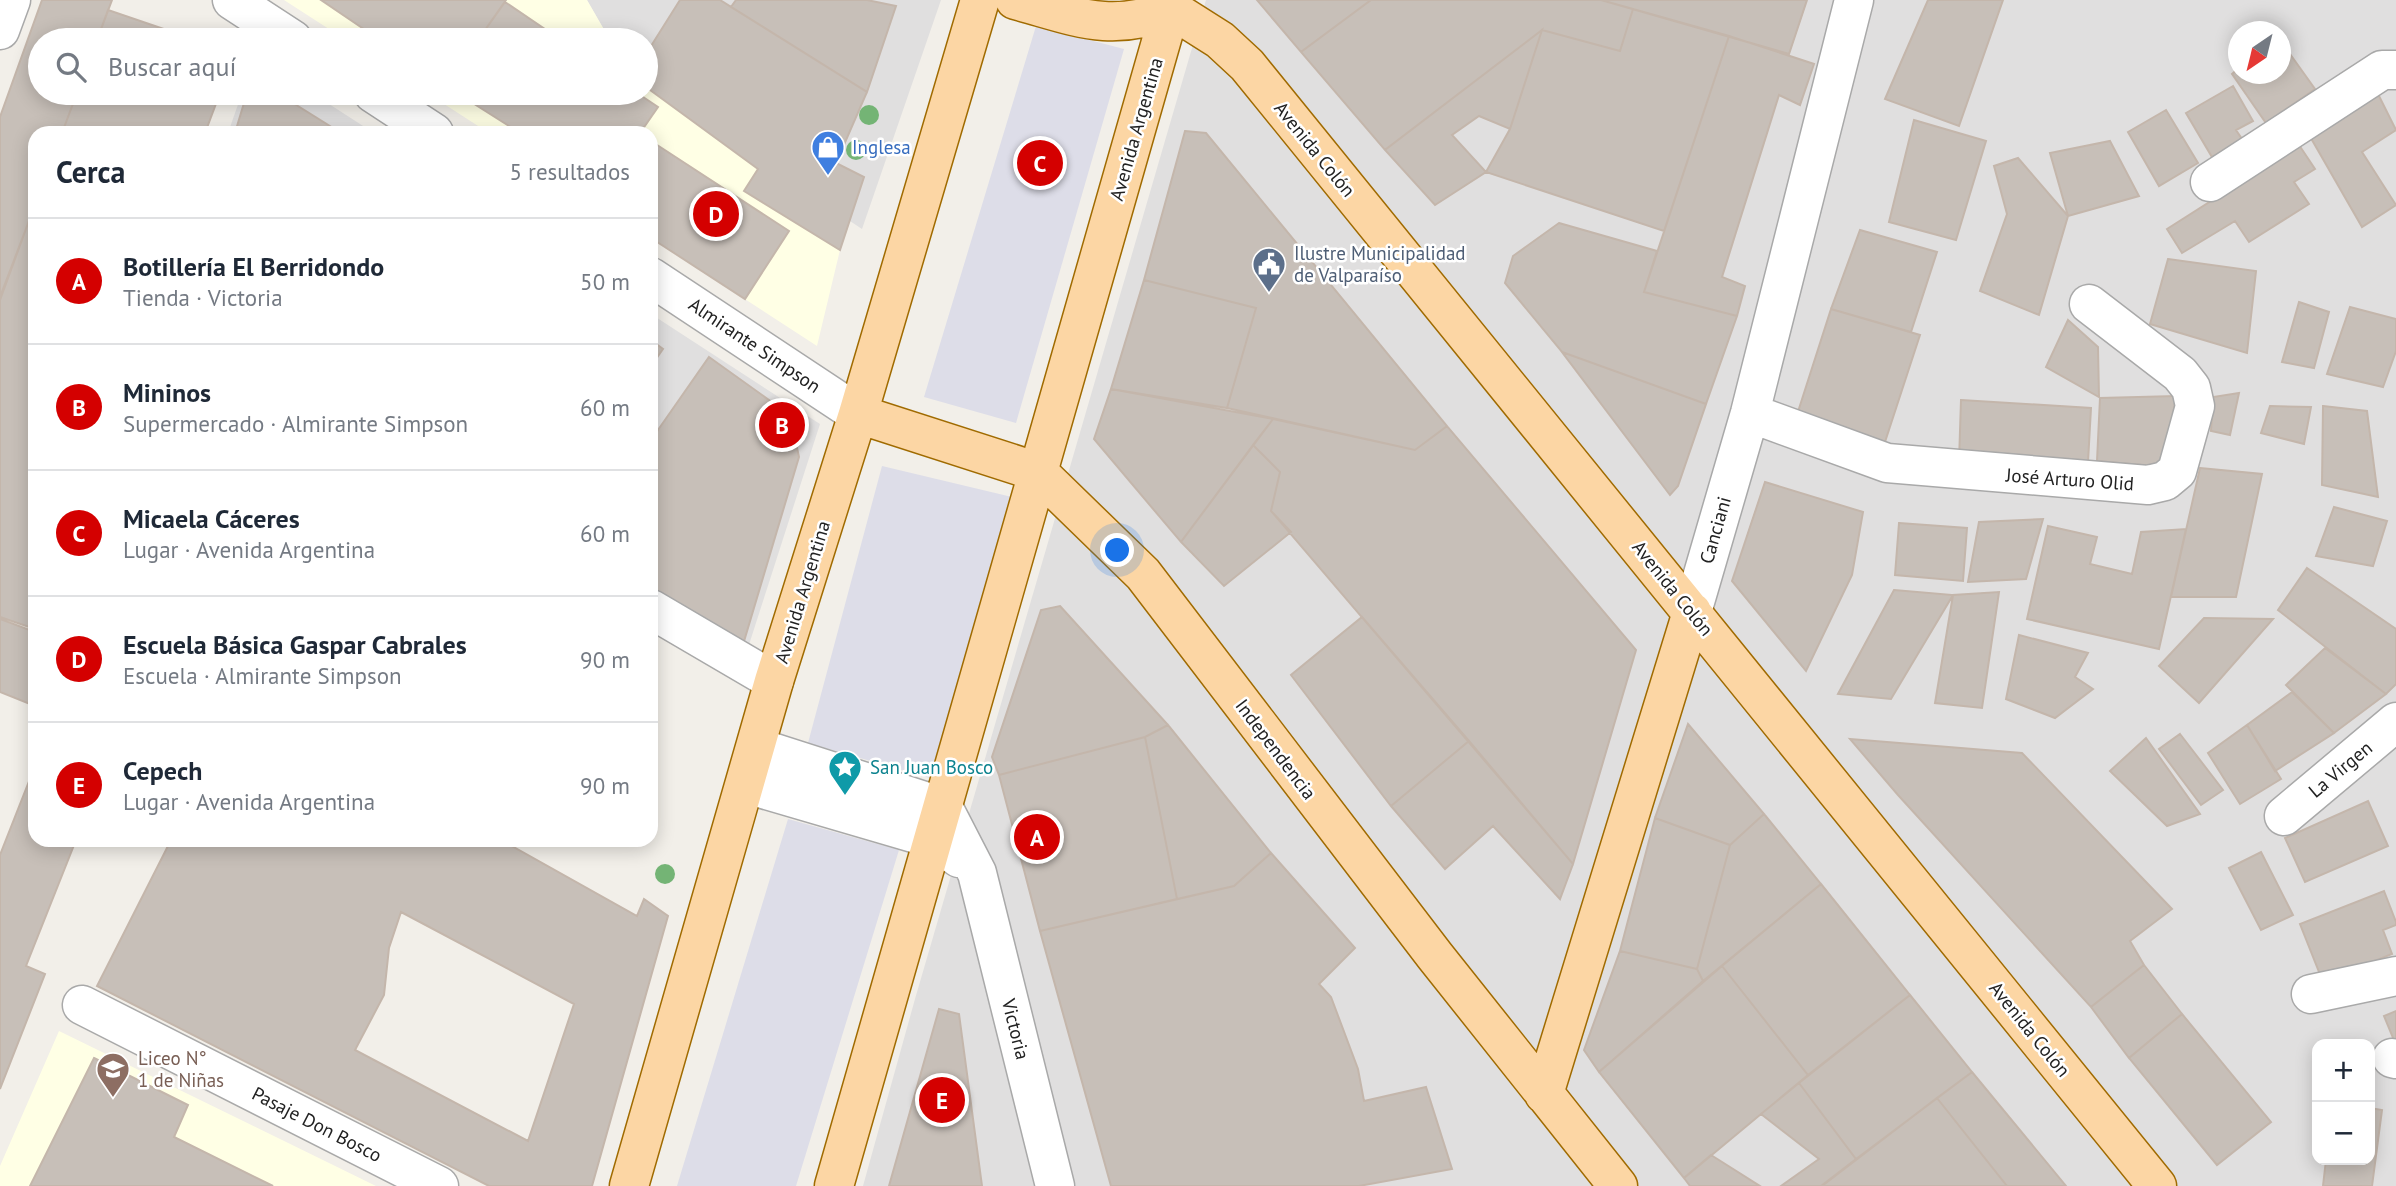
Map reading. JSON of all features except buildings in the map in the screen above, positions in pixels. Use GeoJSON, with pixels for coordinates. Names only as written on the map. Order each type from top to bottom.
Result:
{"type":"FeatureCollection","features":[{"type":"Feature","properties":{"kind":"main road","name":"Avenida Argentina"},"geometry":{"type":"LineString","coordinates":[[629,1186],[774,681],[858,414],[980,0]]}},
{"type":"Feature","properties":{"kind":"main road"},"geometry":{"type":"LineString","coordinates":[[1015,0],[1097,22],[1114,23],[1135,21],[1170,3]]}},
{"type":"Feature","properties":{"kind":"main road","name":"Avenida Argentina"},"geometry":{"type":"LineString","coordinates":[[834,1186],[1170,3]]}},
{"type":"Feature","properties":{"kind":"main road","name":"Avenida Colón"},"geometry":{"type":"LineString","coordinates":[[1170,3],[1220,40],[1247,65],[2157,1186]]}},
{"type":"Feature","properties":{"kind":"main road","name":"Independencia"},"geometry":{"type":"LineString","coordinates":[[858,414],[1038,472],[1143,574],[1618,1186]]}},
{"type":"Feature","properties":{"kind":"main road","name":"Canciani"},"geometry":{"type":"LineString","coordinates":[[1544,1094],[1692,611]]}},
{"type":"Feature","properties":{"kind":"street"},"geometry":{"type":"LineString","coordinates":[[0,30],[11,0]]}},
{"type":"Feature","properties":{"kind":"street"},"geometry":{"type":"LineString","coordinates":[[232,0],[275,28]]}},
{"type":"Feature","properties":{"kind":"street","name":"Canciani"},"geometry":{"type":"LineString","coordinates":[[1692,611],[1750,413],[1854,0]]}},
{"type":"Feature","properties":{"kind":"street"},"geometry":{"type":"LineString","coordinates":[[2210,182],[2382,70],[2396,70]]}},
{"type":"Feature","properties":{"kind":"street"},"geometry":{"type":"LineString","coordinates":[[391,105],[423,126]]}},
{"type":"Feature","properties":{"kind":"street","name":"Almirante Simpson"},"geometry":{"type":"LineString","coordinates":[[658,282],[858,414]]}},
{"type":"Feature","properties":{"kind":"street","name":"José Arturo Olid"},"geometry":{"type":"LineString","coordinates":[[1750,413],[1887,463],[2148,485],[2165,481],[2177,471],[2195,406],[2191,388],[2180,374],[2089,304]]}},
{"type":"Feature","properties":{"kind":"street"},"geometry":{"type":"LineString","coordinates":[[658,613],[774,681]]}},
{"type":"Feature","properties":{"kind":"street","name":"La Virgen"},"geometry":{"type":"LineString","coordinates":[[2284,816],[2396,722]]}},
{"type":"Feature","properties":{"kind":"street"},"geometry":{"type":"LineString","coordinates":[[757,747],[939,823]]}},
{"type":"Feature","properties":{"kind":"street"},"geometry":{"type":"LineString","coordinates":[[746,784],[939,823]]}},
{"type":"Feature","properties":{"kind":"street","name":"Victoria"},"geometry":{"type":"LineString","coordinates":[[939,823],[977,873],[1055,1186]]}},
{"type":"Feature","properties":{"kind":"street"},"geometry":{"type":"LineString","coordinates":[[2311,994],[2396,976]]}},
{"type":"Feature","properties":{"kind":"street","name":"Pasaje Don Bosco"},"geometry":{"type":"LineString","coordinates":[[82,1005],[439,1186]]}},
{"type":"Feature","properties":{"kind":"shaded area"},"geometry":{"type":"Polygon","coordinates":[[[284,0],[587,0],[603,28],[327,28],[284,0]]]}},
{"type":"Feature","properties":{"kind":"shaded area"},"geometry":{"type":"Polygon","coordinates":[[[587,0],[941,0],[862,229],[658,94],[658,28],[603,28],[587,0]]]}},
{"type":"Feature","properties":{"kind":"shaded area"},"geometry":{"type":"Polygon","coordinates":[[[1206,0],[2396,0],[2396,1186],[863,1186],[1206,0]]]}},
{"type":"Feature","properties":{"kind":"shaded area"},"geometry":{"type":"Polygon","coordinates":[[[1036,26],[1124,49],[1016,423],[924,397],[1036,26]]]}},
{"type":"Feature","properties":{"kind":"shaded area"},"geometry":{"type":"Polygon","coordinates":[[[658,96],[758,169],[744,191],[840,250],[817,346],[658,243],[658,126],[478,126],[446,105],[658,105],[658,96]]]}},
{"type":"Feature","properties":{"kind":"shaded area"},"geometry":{"type":"Polygon","coordinates":[[[238,105],[331,105],[363,126],[230,126],[238,105]]]}},
{"type":"Feature","properties":{"kind":"shaded area"},"geometry":{"type":"Polygon","coordinates":[[[658,319],[820,424],[746,654],[658,604],[658,319]]]}},
{"type":"Feature","properties":{"kind":"shaded area"},"geometry":{"type":"Polygon","coordinates":[[[882,466],[1012,497],[933,779],[808,743],[882,466]]]}},
{"type":"Feature","properties":{"kind":"shaded area"},"geometry":{"type":"Polygon","coordinates":[[[788,819],[899,850],[796,1186],[677,1186],[788,819]]]}},
{"type":"Feature","properties":{"kind":"shaded area","name":"Liceo N° 1 de Niñas"},"geometry":{"type":"Polygon","coordinates":[[[59,1031],[376,1186],[0,1186],[0,1166],[59,1031]]]}},
{"type":"Feature","properties":{"kind":"place","name":"Micaela Cáceres"},"geometry":{"type":"Point","coordinates":[1040,163]}},
{"type":"Feature","properties":{"kind":"place","name":"Inglesa"},"geometry":{"type":"Point","coordinates":[828,177]}},
{"type":"Feature","properties":{"kind":"place","name":"Escuela Básica Gaspar Cabrales"},"geometry":{"type":"Point","coordinates":[716,214]}},
{"type":"Feature","properties":{"kind":"place","name":"Ilustre Municipalidad de Valparaíso"},"geometry":{"type":"Point","coordinates":[1269,294]}},
{"type":"Feature","properties":{"kind":"place","name":"Mininos"},"geometry":{"type":"Point","coordinates":[782,425]}},
{"type":"Feature","properties":{"kind":"place","name":"San Juan Bosco"},"geometry":{"type":"Point","coordinates":[845,797]}},
{"type":"Feature","properties":{"kind":"place","name":"Botillería El Berridondo"},"geometry":{"type":"Point","coordinates":[1037,837]}},
{"type":"Feature","properties":{"kind":"place","name":"Liceo N° 1 de Niñas"},"geometry":{"type":"Point","coordinates":[113,1099]}},
{"type":"Feature","properties":{"kind":"place","name":"Cepech"},"geometry":{"type":"Point","coordinates":[942,1100]}}]}
